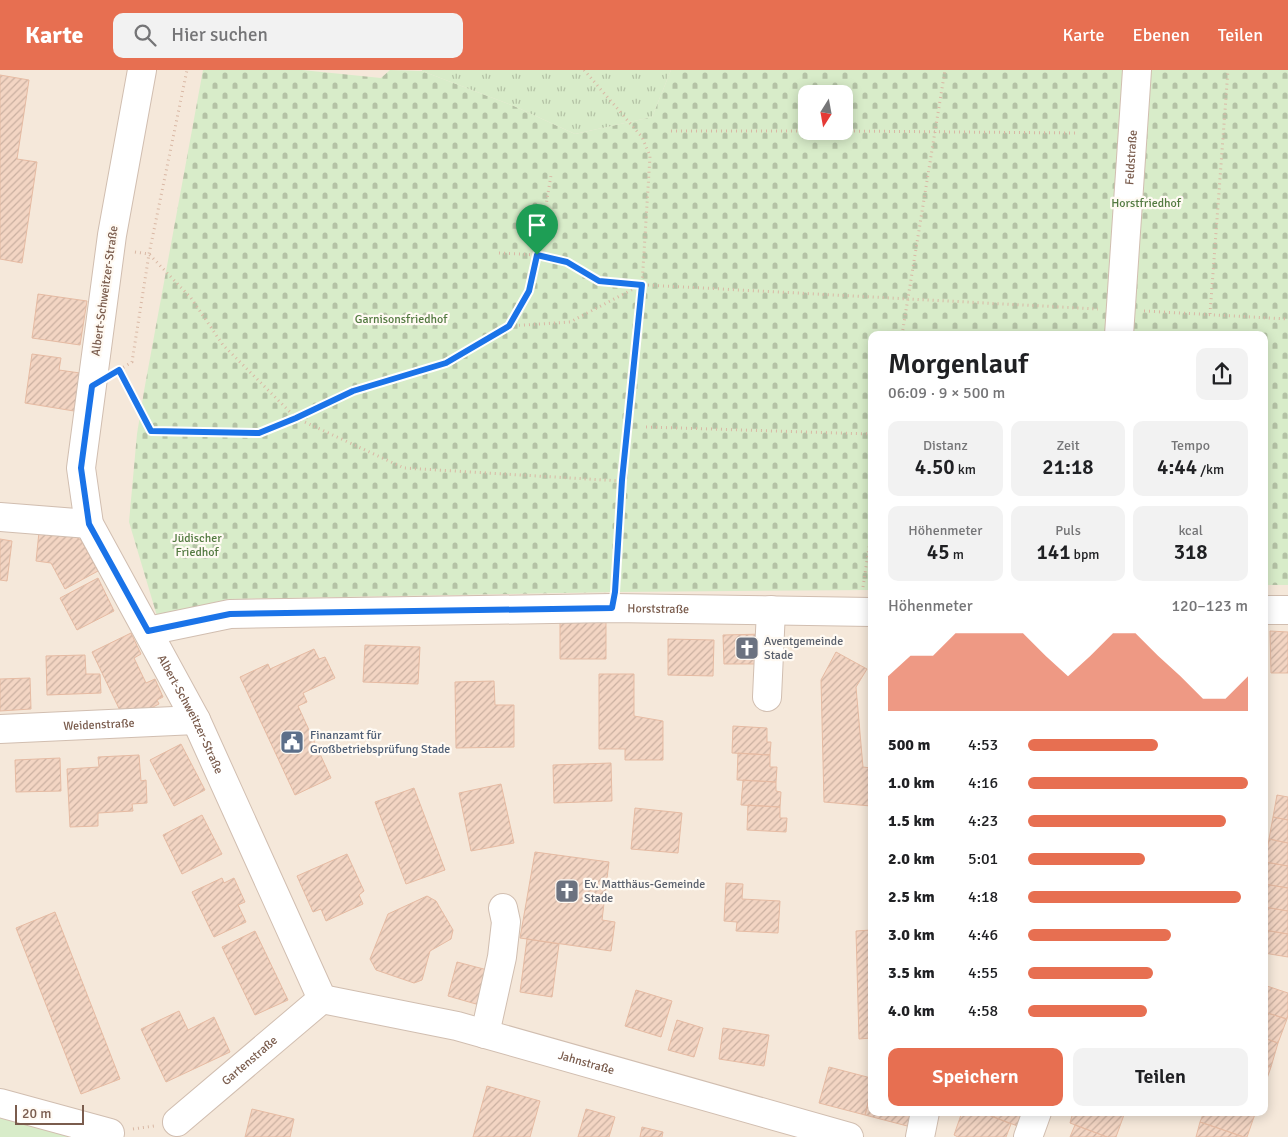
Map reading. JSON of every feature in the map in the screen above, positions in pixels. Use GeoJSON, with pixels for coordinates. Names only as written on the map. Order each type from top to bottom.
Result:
{"type":"FeatureCollection","features":[{"type":"Feature","properties":{"kind":"street","name":"Albert-Schweitzer-Straße"},"geometry":{"type":"LineString","coordinates":[[142,70],[112,235],[81,468],[89,524],[196,720],[322,999]]}},
{"type":"Feature","properties":{"kind":"street","name":"Feldstraße"},"geometry":{"type":"LineString","coordinates":[[1119,323],[1137,70]]}},
{"type":"Feature","properties":{"kind":"street"},"geometry":{"type":"LineString","coordinates":[[0,516],[89,524]]}},
{"type":"Feature","properties":{"kind":"street","name":"Horststraße"},"geometry":{"type":"LineString","coordinates":[[148,631],[230,614],[612,608],[865,612]]}},
{"type":"Feature","properties":{"kind":"street"},"geometry":{"type":"LineString","coordinates":[[767,697],[771,610]]}},
{"type":"Feature","properties":{"kind":"street"},"geometry":{"type":"LineString","coordinates":[[1268,610],[1288,610]]}},
{"type":"Feature","properties":{"kind":"street","name":"Weidenstraße"},"geometry":{"type":"LineString","coordinates":[[0,730],[196,720]]}},
{"type":"Feature","properties":{"kind":"street"},"geometry":{"type":"LineString","coordinates":[[486,1034],[502,957],[506,922],[503,908]]}},
{"type":"Feature","properties":{"kind":"street","name":"Jahnstraße"},"geometry":{"type":"LineString","coordinates":[[322,999],[457,1026],[849,1137]]}},
{"type":"Feature","properties":{"kind":"street","name":"Gartenstraße"},"geometry":{"type":"LineString","coordinates":[[177,1122],[322,999]]}},
{"type":"Feature","properties":{"kind":"street"},"geometry":{"type":"LineString","coordinates":[[0,1103],[110,1133]]}},
{"type":"Feature","properties":{"kind":"street"},"geometry":{"type":"LineString","coordinates":[[920,1137],[924,1116]]}},
{"type":"Feature","properties":{"kind":"street"},"geometry":{"type":"LineString","coordinates":[[1028,1137],[1036,1116]]}},
{"type":"Feature","properties":{"kind":"path"},"geometry":{"type":"LineString","coordinates":[[92,386],[132,362],[149,254],[187,70]]}},
{"type":"Feature","properties":{"kind":"path"},"geometry":{"type":"LineString","coordinates":[[584,70],[642,137],[650,156],[642,285],[622,480],[615,592],[612,608]]}},
{"type":"Feature","properties":{"kind":"path"},"geometry":{"type":"LineString","coordinates":[[903,331],[945,70]]}},
{"type":"Feature","properties":{"kind":"path"},"geometry":{"type":"LineString","coordinates":[[1210,314],[1228,70]]}},
{"type":"Feature","properties":{"kind":"path"},"geometry":{"type":"LineString","coordinates":[[671,131],[798,131]]}},
{"type":"Feature","properties":{"kind":"path"},"geometry":{"type":"LineString","coordinates":[[853,131],[1075,133]]}},
{"type":"Feature","properties":{"kind":"path"},"geometry":{"type":"LineString","coordinates":[[509,326],[529,291],[551,175]]}},
{"type":"Feature","properties":{"kind":"path"},"geometry":{"type":"LineString","coordinates":[[499,253],[537,255],[567,262],[599,281],[642,285],[907,299],[1119,323],[1210,314],[1288,319]]}},
{"type":"Feature","properties":{"kind":"path"},"geometry":{"type":"LineString","coordinates":[[149,254],[191,298],[223,346],[296,418],[404,468],[622,480]]}},
{"type":"Feature","properties":{"kind":"path"},"geometry":{"type":"LineString","coordinates":[[119,370],[151,431],[259,433],[353,391],[446,363],[509,326],[570,322],[642,285]]}},
{"type":"Feature","properties":{"kind":"path"},"geometry":{"type":"LineString","coordinates":[[646,427],[868,434]]}},
{"type":"Feature","properties":{"kind":"path"},"geometry":{"type":"LineString","coordinates":[[865,612],[868,573]]}},
{"type":"Feature","properties":{"kind":"path"},"geometry":{"type":"LineString","coordinates":[[110,1133],[177,1122]]}},
{"type":"Feature","properties":{"kind":"shaded area"},"geometry":{"type":"Polygon","coordinates":[[[0,70],[1288,70],[1288,1137],[121,1137],[0,1103],[0,70]]]}},
{"type":"Feature","properties":{"kind":"green space"},"geometry":{"type":"Polygon","coordinates":[[[203,70],[302,70],[381,78],[390,70],[422,71],[514,106],[575,134],[652,117],[671,70],[1288,70],[1288,585],[1268,585],[1268,331],[868,331],[868,590],[620,592],[229,599],[157,616],[129,522],[137,434],[144,391],[203,70]]]}},
{"type":"Feature","properties":{"kind":"green space"},"geometry":{"type":"Polygon","coordinates":[[[422,70],[671,70],[652,117],[575,134],[514,106],[422,70]]]}},
{"type":"Feature","properties":{"kind":"green space"},"geometry":{"type":"Polygon","coordinates":[[[0,1103],[121,1137],[0,1137],[0,1103]]]}},
{"type":"Feature","properties":{"kind":"building"},"geometry":{"type":"Polygon","coordinates":[[[0,75],[29,80],[17,159],[37,162],[22,263],[0,259],[0,75]]]}},
{"type":"Feature","properties":{"kind":"building"},"geometry":{"type":"Polygon","coordinates":[[[38,294],[87,301],[80,345],[32,338],[38,294]]]}},
{"type":"Feature","properties":{"kind":"building"},"geometry":{"type":"Polygon","coordinates":[[[32,354],[61,358],[59,370],[80,373],[74,411],[25,403],[32,354]]]}},
{"type":"Feature","properties":{"kind":"building"},"geometry":{"type":"Polygon","coordinates":[[[39,532],[74,536],[81,540],[98,571],[65,589],[51,563],[36,561],[39,532]]]}},
{"type":"Feature","properties":{"kind":"building"},"geometry":{"type":"Polygon","coordinates":[[[0,539],[12,541],[7,581],[0,580],[0,539]]]}},
{"type":"Feature","properties":{"kind":"building"},"geometry":{"type":"Polygon","coordinates":[[[98,578],[114,611],[77,630],[60,598],[98,578]]]}},
{"type":"Feature","properties":{"kind":"building"},"geometry":{"type":"Polygon","coordinates":[[[560,621],[606,621],[606,659],[560,659],[560,621]]]}},
{"type":"Feature","properties":{"kind":"building"},"geometry":{"type":"Polygon","coordinates":[[[1270,631],[1288,632],[1288,673],[1271,673],[1270,631]]]}},
{"type":"Feature","properties":{"kind":"building"},"geometry":{"type":"Polygon","coordinates":[[[131,633],[141,654],[134,658],[146,683],[155,679],[163,697],[157,700],[159,704],[125,721],[92,652],[131,633]]]}},
{"type":"Feature","properties":{"kind":"building"},"geometry":{"type":"Polygon","coordinates":[[[764,634],[765,664],[724,664],[723,635],[764,634]]]}},
{"type":"Feature","properties":{"kind":"building"},"geometry":{"type":"Polygon","coordinates":[[[668,639],[714,640],[713,676],[668,675],[668,639]]]}},
{"type":"Feature","properties":{"kind":"building"},"geometry":{"type":"Polygon","coordinates":[[[365,645],[420,647],[418,684],[363,682],[365,645]]]}},
{"type":"Feature","properties":{"kind":"building","name":"Finanzamt für Großbetriebsprüfung Stade"},"geometry":{"type":"Polygon","coordinates":[[[314,649],[319,659],[325,657],[335,678],[303,693],[307,702],[298,706],[331,778],[295,795],[240,677],[268,664],[270,669],[314,649]]]}},
{"type":"Feature","properties":{"kind":"building"},"geometry":{"type":"Polygon","coordinates":[[[836,652],[867,669],[856,687],[863,767],[868,768],[868,806],[824,802],[821,680],[836,652]]]}},
{"type":"Feature","properties":{"kind":"building"},"geometry":{"type":"Polygon","coordinates":[[[85,655],[86,674],[100,674],[101,693],[47,695],[46,656],[85,655]]]}},
{"type":"Feature","properties":{"kind":"building"},"geometry":{"type":"Polygon","coordinates":[[[599,674],[634,674],[634,716],[663,721],[663,760],[625,760],[625,749],[599,749],[599,674]]]}},
{"type":"Feature","properties":{"kind":"building"},"geometry":{"type":"Polygon","coordinates":[[[30,678],[31,709],[0,711],[0,679],[30,678]]]}},
{"type":"Feature","properties":{"kind":"building"},"geometry":{"type":"Polygon","coordinates":[[[494,681],[495,705],[514,705],[514,747],[456,748],[455,682],[494,681]]]}},
{"type":"Feature","properties":{"kind":"building"},"geometry":{"type":"Polygon","coordinates":[[[733,726],[767,728],[767,742],[771,742],[770,755],[732,753],[733,726]]]}},
{"type":"Feature","properties":{"kind":"building"},"geometry":{"type":"Polygon","coordinates":[[[181,744],[205,790],[174,806],[150,760],[181,744]]]}},
{"type":"Feature","properties":{"kind":"building"},"geometry":{"type":"Polygon","coordinates":[[[738,753],[770,755],[770,767],[777,767],[776,782],[737,780],[738,753]]]}},
{"type":"Feature","properties":{"kind":"building"},"geometry":{"type":"Polygon","coordinates":[[[139,755],[141,781],[146,780],[147,803],[132,804],[133,811],[98,813],[98,826],[70,827],[67,769],[99,767],[98,757],[139,755]]]}},
{"type":"Feature","properties":{"kind":"building"},"geometry":{"type":"Polygon","coordinates":[[[60,758],[61,791],[16,792],[15,760],[60,758]]]}},
{"type":"Feature","properties":{"kind":"building"},"geometry":{"type":"Polygon","coordinates":[[[611,763],[612,801],[554,803],[553,765],[611,763]]]}},
{"type":"Feature","properties":{"kind":"building"},"geometry":{"type":"Polygon","coordinates":[[[743,780],[776,782],[776,791],[781,792],[780,807],[741,805],[743,780]]]}},
{"type":"Feature","properties":{"kind":"building"},"geometry":{"type":"Polygon","coordinates":[[[501,784],[514,843],[471,851],[459,793],[501,784]]]}},
{"type":"Feature","properties":{"kind":"building"},"geometry":{"type":"Polygon","coordinates":[[[414,788],[445,870],[406,884],[375,802],[414,788]]]}},
{"type":"Feature","properties":{"kind":"building"},"geometry":{"type":"Polygon","coordinates":[[[1277,795],[1288,797],[1288,820],[1273,817],[1277,795]]]}},
{"type":"Feature","properties":{"kind":"building"},"geometry":{"type":"Polygon","coordinates":[[[748,805],[780,807],[780,818],[787,818],[786,832],[747,830],[748,805]]]}},
{"type":"Feature","properties":{"kind":"building"},"geometry":{"type":"Polygon","coordinates":[[[635,808],[682,813],[678,853],[631,849],[635,808]]]}},
{"type":"Feature","properties":{"kind":"building"},"geometry":{"type":"Polygon","coordinates":[[[202,815],[222,854],[182,874],[163,835],[202,815]]]}},
{"type":"Feature","properties":{"kind":"building"},"geometry":{"type":"Polygon","coordinates":[[[1273,817],[1288,820],[1288,843],[1269,839],[1273,817]]]}},
{"type":"Feature","properties":{"kind":"building"},"geometry":{"type":"Polygon","coordinates":[[[1269,839],[1288,843],[1288,866],[1268,863],[1269,839]]]}},
{"type":"Feature","properties":{"kind":"building","name":"Ev. Matthäus-Gemeinde Stade"},"geometry":{"type":"Polygon","coordinates":[[[535,852],[609,862],[602,920],[615,922],[611,951],[520,938],[535,852]]]}},
{"type":"Feature","properties":{"kind":"building"},"geometry":{"type":"Polygon","coordinates":[[[347,854],[364,891],[359,895],[363,904],[326,921],[321,909],[313,912],[297,876],[347,854]]]}},
{"type":"Feature","properties":{"kind":"building"},"geometry":{"type":"Polygon","coordinates":[[[1268,863],[1288,866],[1288,888],[1268,885],[1268,863]]]}},
{"type":"Feature","properties":{"kind":"building"},"geometry":{"type":"Polygon","coordinates":[[[222,878],[224,883],[234,878],[245,902],[238,905],[246,922],[214,937],[192,892],[222,878]]]}},
{"type":"Feature","properties":{"kind":"building"},"geometry":{"type":"Polygon","coordinates":[[[726,883],[743,884],[742,899],[780,901],[778,933],[736,931],[737,922],[724,921],[726,883]]]}},
{"type":"Feature","properties":{"kind":"building"},"geometry":{"type":"Polygon","coordinates":[[[1268,885],[1288,888],[1288,911],[1268,908],[1268,885]]]}},
{"type":"Feature","properties":{"kind":"building"},"geometry":{"type":"Polygon","coordinates":[[[427,896],[436,901],[453,930],[451,939],[430,951],[422,980],[414,983],[376,970],[370,959],[388,914],[427,896]]]}},
{"type":"Feature","properties":{"kind":"building"},"geometry":{"type":"Polygon","coordinates":[[[1268,908],[1288,911],[1288,934],[1268,931],[1268,908]]]}},
{"type":"Feature","properties":{"kind":"building"},"geometry":{"type":"Polygon","coordinates":[[[55,912],[120,1079],[81,1094],[16,928],[55,912]]]}},
{"type":"Feature","properties":{"kind":"building"},"geometry":{"type":"Polygon","coordinates":[[[868,930],[868,1038],[859,1039],[856,931],[868,930]]]}},
{"type":"Feature","properties":{"kind":"building"},"geometry":{"type":"Polygon","coordinates":[[[255,931],[288,1000],[255,1015],[222,947],[255,931]]]}},
{"type":"Feature","properties":{"kind":"building"},"geometry":{"type":"Polygon","coordinates":[[[1268,931],[1288,934],[1288,957],[1268,954],[1268,931]]]}},
{"type":"Feature","properties":{"kind":"building"},"geometry":{"type":"Polygon","coordinates":[[[527,939],[559,944],[552,997],[520,992],[527,939]]]}},
{"type":"Feature","properties":{"kind":"building"},"geometry":{"type":"Polygon","coordinates":[[[457,962],[499,973],[490,1008],[448,996],[457,962]]]}},
{"type":"Feature","properties":{"kind":"building"},"geometry":{"type":"Polygon","coordinates":[[[1268,986],[1288,993],[1287,1019],[1268,1013],[1268,986]]]}},
{"type":"Feature","properties":{"kind":"building"},"geometry":{"type":"Polygon","coordinates":[[[636,990],[672,1001],[661,1037],[625,1026],[636,990]]]}},
{"type":"Feature","properties":{"kind":"building"},"geometry":{"type":"Polygon","coordinates":[[[179,1011],[188,1030],[214,1017],[230,1052],[166,1082],[141,1029],[179,1011]]]}},
{"type":"Feature","properties":{"kind":"building"},"geometry":{"type":"Polygon","coordinates":[[[1268,1013],[1287,1019],[1278,1043],[1268,1039],[1268,1013]]]}},
{"type":"Feature","properties":{"kind":"building"},"geometry":{"type":"Polygon","coordinates":[[[677,1020],[703,1028],[694,1057],[668,1050],[677,1020]]]}},
{"type":"Feature","properties":{"kind":"building"},"geometry":{"type":"Polygon","coordinates":[[[723,1028],[769,1035],[764,1066],[719,1059],[723,1028]]]}},
{"type":"Feature","properties":{"kind":"building"},"geometry":{"type":"Polygon","coordinates":[[[1268,1039],[1278,1043],[1271,1067],[1268,1066],[1268,1039]]]}},
{"type":"Feature","properties":{"kind":"building"},"geometry":{"type":"Polygon","coordinates":[[[829,1067],[868,1077],[868,1103],[865,1115],[819,1103],[829,1067]]]}},
{"type":"Feature","properties":{"kind":"building"},"geometry":{"type":"Polygon","coordinates":[[[487,1086],[540,1101],[530,1137],[473,1137],[487,1086]]]}},
{"type":"Feature","properties":{"kind":"building"},"geometry":{"type":"Polygon","coordinates":[[[868,1103],[868,1116],[865,1115],[868,1103]]]}},
{"type":"Feature","properties":{"kind":"building"},"geometry":{"type":"Polygon","coordinates":[[[252,1109],[294,1119],[290,1137],[245,1137],[252,1109]]]}},
{"type":"Feature","properties":{"kind":"building"},"geometry":{"type":"Polygon","coordinates":[[[586,1109],[615,1117],[609,1137],[578,1137],[586,1109]]]}},
{"type":"Feature","properties":{"kind":"building"},"geometry":{"type":"Polygon","coordinates":[[[869,1116],[914,1116],[911,1127],[869,1116]]]}},
{"type":"Feature","properties":{"kind":"building"},"geometry":{"type":"Polygon","coordinates":[[[961,1116],[991,1116],[1011,1124],[1006,1137],[958,1137],[954,1135],[961,1116]]]}},
{"type":"Feature","properties":{"kind":"building"},"geometry":{"type":"Polygon","coordinates":[[[991,1116],[1024,1116],[1020,1127],[991,1116]]]}},
{"type":"Feature","properties":{"kind":"building"},"geometry":{"type":"Polygon","coordinates":[[[1072,1116],[1124,1116],[1116,1137],[1107,1137],[1070,1123],[1072,1116]]]}},
{"type":"Feature","properties":{"kind":"building"},"geometry":{"type":"Polygon","coordinates":[[[1202,1116],[1254,1116],[1247,1137],[1200,1122],[1202,1116]]]}},
{"type":"Feature","properties":{"kind":"building"},"geometry":{"type":"Polygon","coordinates":[[[1200,1122],[1244,1137],[1196,1137],[1200,1122]]]}},
{"type":"Feature","properties":{"kind":"building"},"geometry":{"type":"Polygon","coordinates":[[[1075,1125],[1107,1137],[1070,1137],[1075,1125]]]}},
{"type":"Feature","properties":{"kind":"building"},"geometry":{"type":"Polygon","coordinates":[[[642,1127],[663,1132],[662,1137],[640,1137],[642,1127]]]}},
{"type":"Feature","properties":{"kind":"place","name":"Aventgemeinde Stade"},"geometry":{"type":"Point","coordinates":[747,648]}},
{"type":"Feature","properties":{"kind":"place","name":"Finanzamt für Großbetriebsprüfung Stade"},"geometry":{"type":"Point","coordinates":[292,742]}},
{"type":"Feature","properties":{"kind":"place","name":"Ev. Matthäus-Gemeinde Stade"},"geometry":{"type":"Point","coordinates":[567,891]}},
{"type":"Feature","properties":{"kind":"route"},"geometry":{"type":"LineString","coordinates":[[537,255],[567,262],[599,281],[642,285],[622,480],[615,592],[612,608],[230,614],[148,631],[89,524],[81,468],[92,386],[119,370],[151,431],[259,433],[353,391],[446,363],[509,326],[529,291],[537,255]]}},
{"type":"Feature","properties":{"kind":"park label","name":"Horstfriedhof"},"geometry":{"type":"Point","coordinates":[1146,203]}},
{"type":"Feature","properties":{"kind":"park label","name":"Garnisonsfriedhof"},"geometry":{"type":"Point","coordinates":[401,319]}},
{"type":"Feature","properties":{"kind":"park label","name":"Jüdischer Friedhof"},"geometry":{"type":"Point","coordinates":[197,545]}}]}
